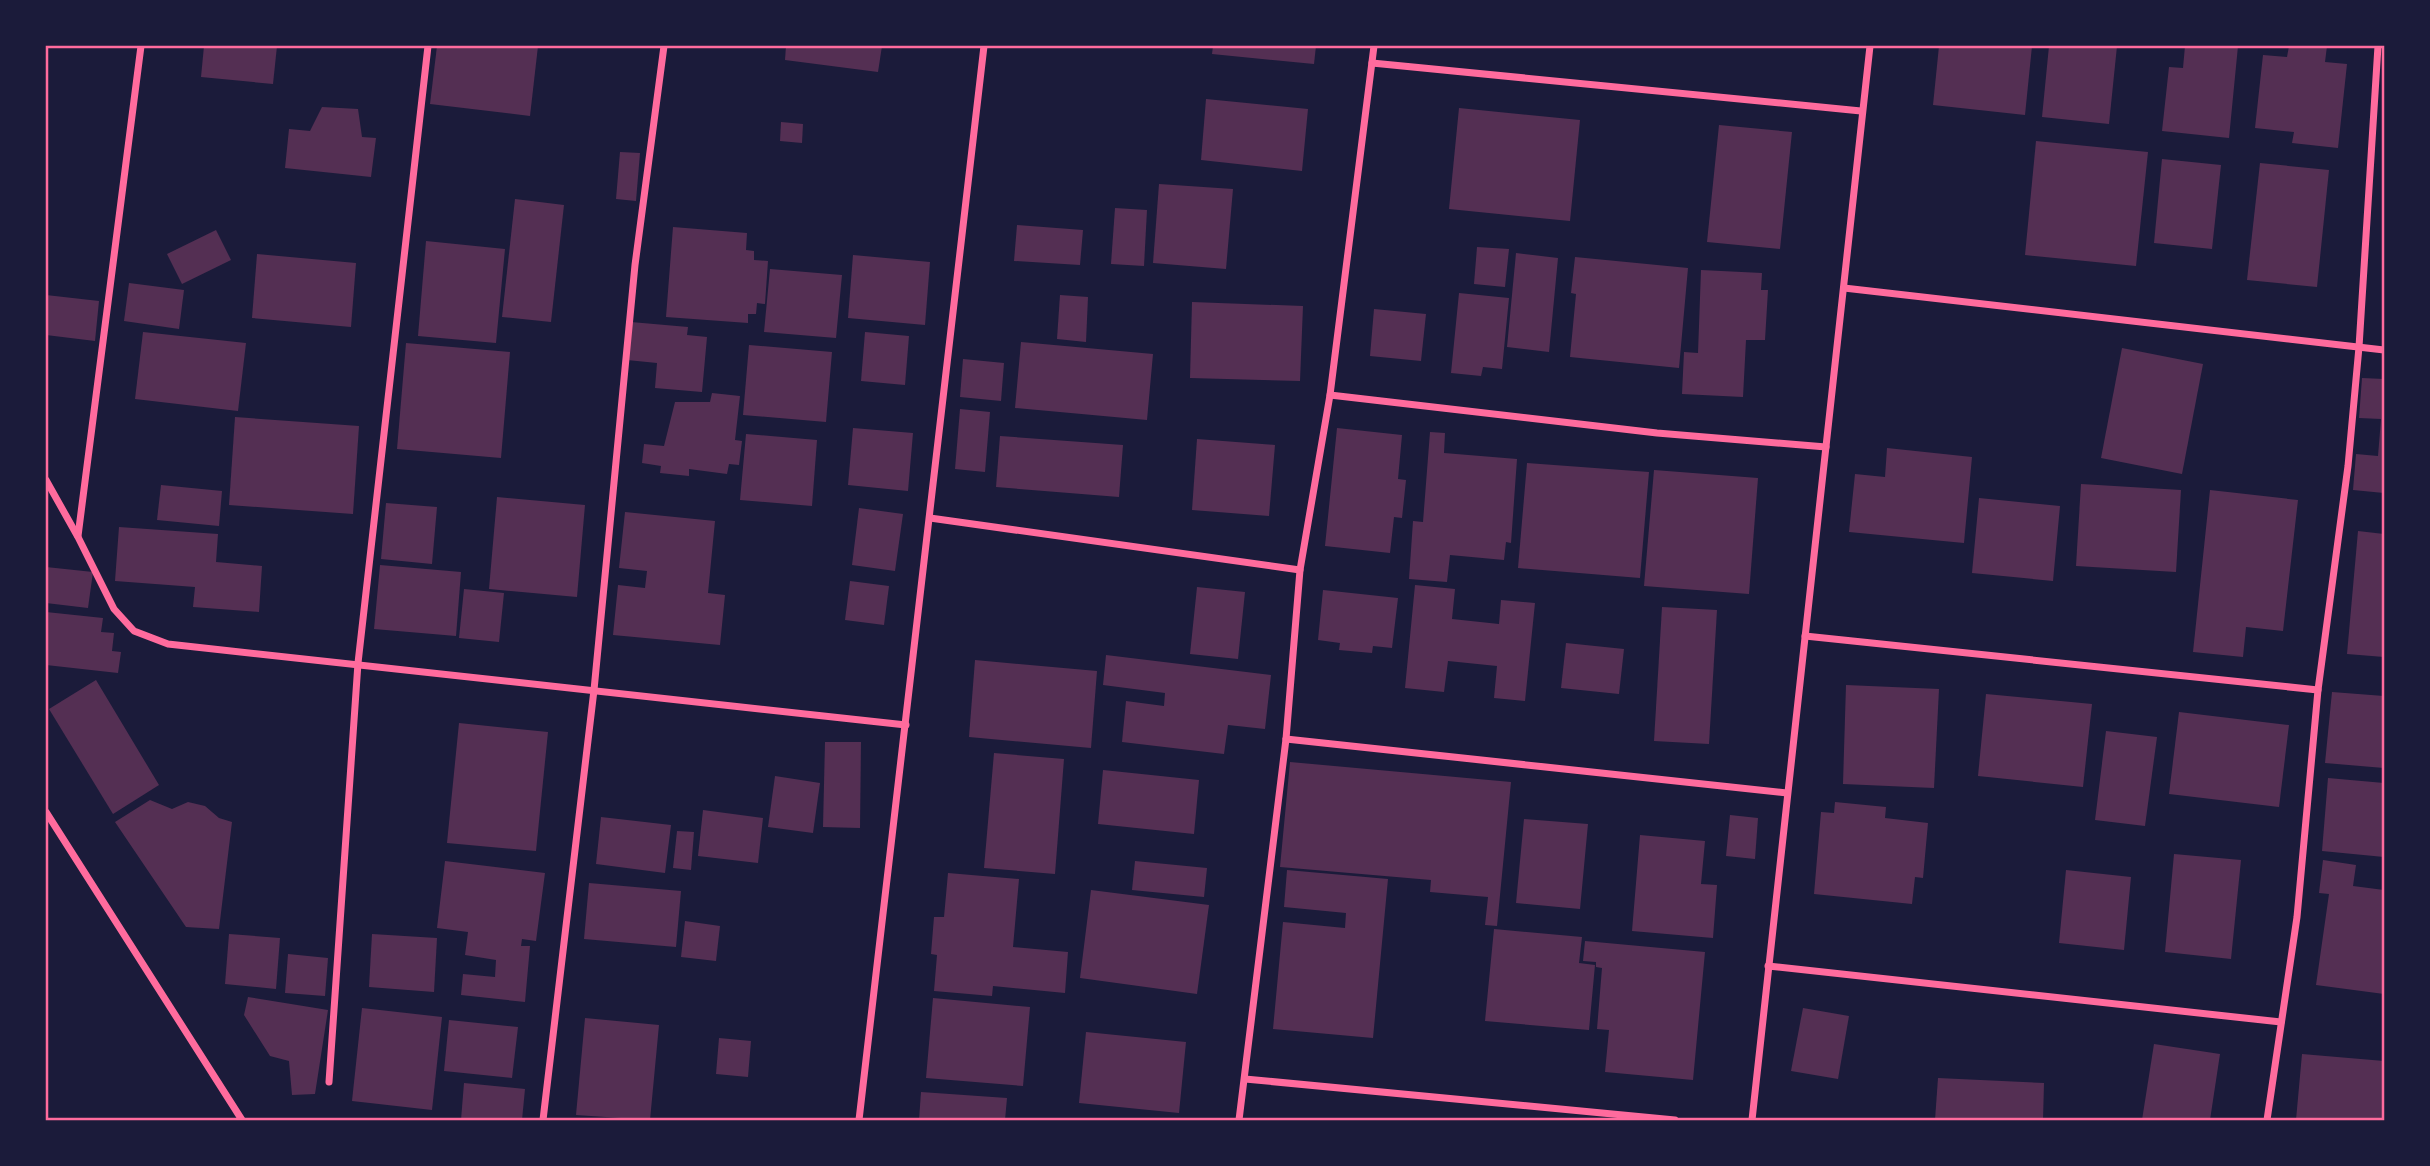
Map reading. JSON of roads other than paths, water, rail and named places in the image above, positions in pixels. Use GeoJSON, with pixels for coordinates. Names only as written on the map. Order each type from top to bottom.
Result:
{"type":"FeatureCollection","features":[{"type":"Feature","properties":{"kind":"street"},"geometry":{"type":"LineString","coordinates":[[78,537],[141,46]]}},
{"type":"Feature","properties":{"kind":"street"},"geometry":{"type":"LineString","coordinates":[[329,1082],[358,663],[428,46]]}},
{"type":"Feature","properties":{"kind":"street"},"geometry":{"type":"LineString","coordinates":[[543,1121],[594,690],[635,265],[664,46]]}},
{"type":"Feature","properties":{"kind":"street"},"geometry":{"type":"LineString","coordinates":[[859,1121],[984,46]]}},
{"type":"Feature","properties":{"kind":"street"},"geometry":{"type":"LineString","coordinates":[[1239,1121],[1286,739],[1300,570],[1329,395],[1374,46]]}},
{"type":"Feature","properties":{"kind":"street"},"geometry":{"type":"LineString","coordinates":[[1752,1121],[1870,46]]}},
{"type":"Feature","properties":{"kind":"street"},"geometry":{"type":"LineString","coordinates":[[2267,1121],[2297,917],[2318,690],[2348,466],[2359,347],[2378,46]]}},
{"type":"Feature","properties":{"kind":"street"},"geometry":{"type":"LineString","coordinates":[[1372,63],[1861,111]]}},
{"type":"Feature","properties":{"kind":"street"},"geometry":{"type":"LineString","coordinates":[[1844,288],[2385,350]]}},
{"type":"Feature","properties":{"kind":"street"},"geometry":{"type":"LineString","coordinates":[[1329,395],[1657,433],[1826,447]]}},
{"type":"Feature","properties":{"kind":"street"},"geometry":{"type":"LineString","coordinates":[[46,480],[114,609],[134,631],[167,644],[906,725]]}},
{"type":"Feature","properties":{"kind":"street"},"geometry":{"type":"LineString","coordinates":[[930,518],[1300,570]]}},
{"type":"Feature","properties":{"kind":"street"},"geometry":{"type":"LineString","coordinates":[[1805,636],[2318,690]]}},
{"type":"Feature","properties":{"kind":"street"},"geometry":{"type":"LineString","coordinates":[[1286,739],[1787,793]]}},
{"type":"Feature","properties":{"kind":"street"},"geometry":{"type":"LineString","coordinates":[[46,812],[242,1121]]}},
{"type":"Feature","properties":{"kind":"street"},"geometry":{"type":"LineString","coordinates":[[1768,966],[2281,1022]]}},
{"type":"Feature","properties":{"kind":"street"},"geometry":{"type":"LineString","coordinates":[[1245,1079],[1675,1121]]}}]}
